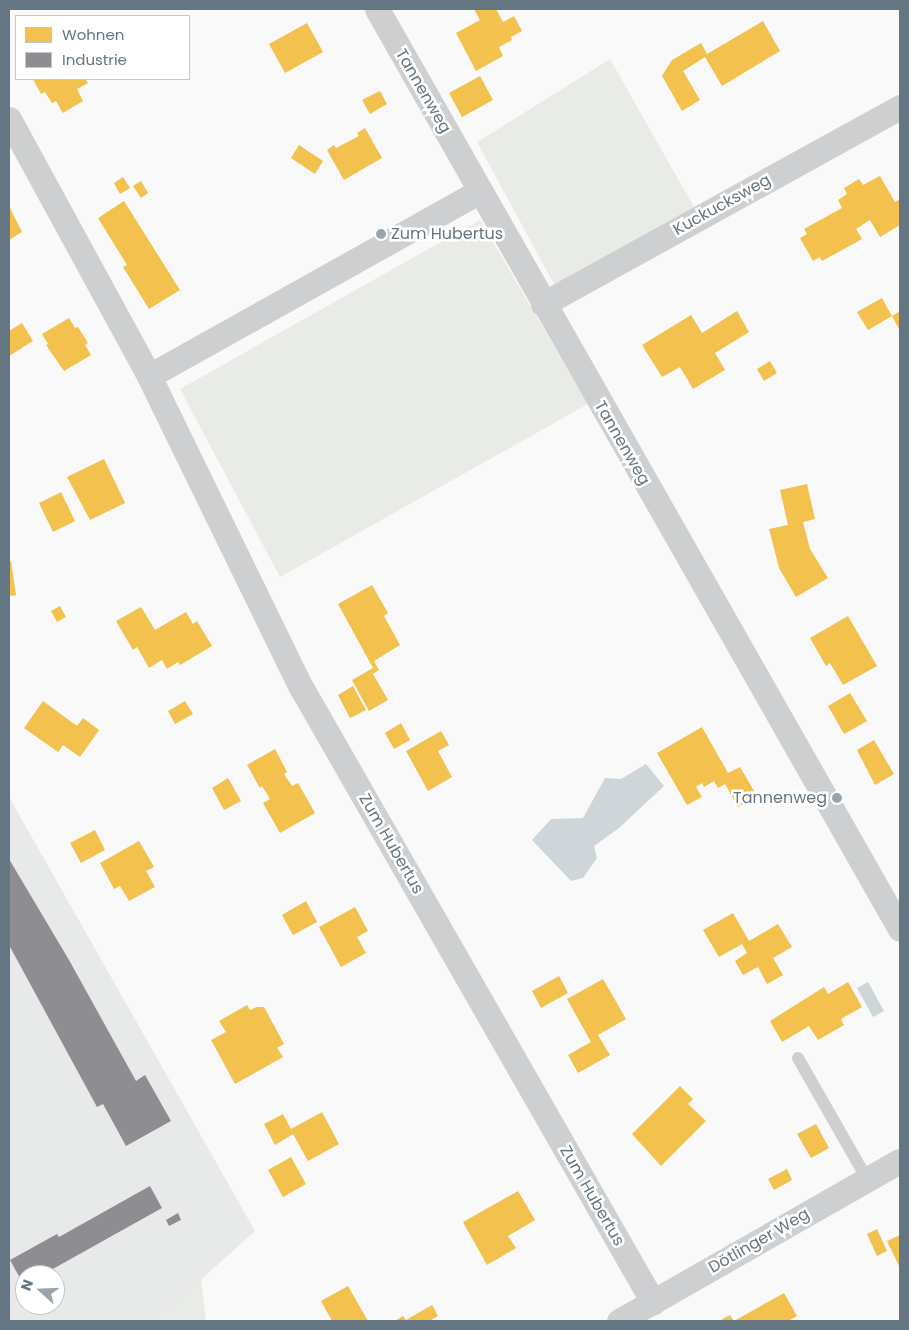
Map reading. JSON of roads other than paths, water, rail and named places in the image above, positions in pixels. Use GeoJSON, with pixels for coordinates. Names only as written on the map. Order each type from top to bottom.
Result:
{"type":"FeatureCollection","features":[{"type":"Feature","properties":{"kind":"street","name":"Tannenweg"},"geometry":{"type":"LineString","coordinates":[[377,9],[900,929]]}},
{"type":"Feature","properties":{"kind":"street","name":"Kuckucksweg"},"geometry":{"type":"LineString","coordinates":[[543,304],[900,106]]}},
{"type":"Feature","properties":{"kind":"street","name":"Zum Hubertus"},"geometry":{"type":"LineString","coordinates":[[9,119],[149,376],[301,687],[653,1302]]}},
{"type":"Feature","properties":{"kind":"street"},"geometry":{"type":"LineString","coordinates":[[149,376],[480,191]]}},
{"type":"Feature","properties":{"kind":"street","name":"Dötlinger Weg"},"geometry":{"type":"LineString","coordinates":[[619,1321],[900,1161]]}},
{"type":"Feature","properties":{"kind":"lane"},"geometry":{"type":"LineString","coordinates":[[798,1058],[867,1179]]}},
{"type":"Feature","properties":{"kind":"place","name":"Zum Hubertus"},"geometry":{"type":"Point","coordinates":[381,234]}},
{"type":"Feature","properties":{"kind":"place","name":"Tannenweg"},"geometry":{"type":"Point","coordinates":[837,798]}}]}
